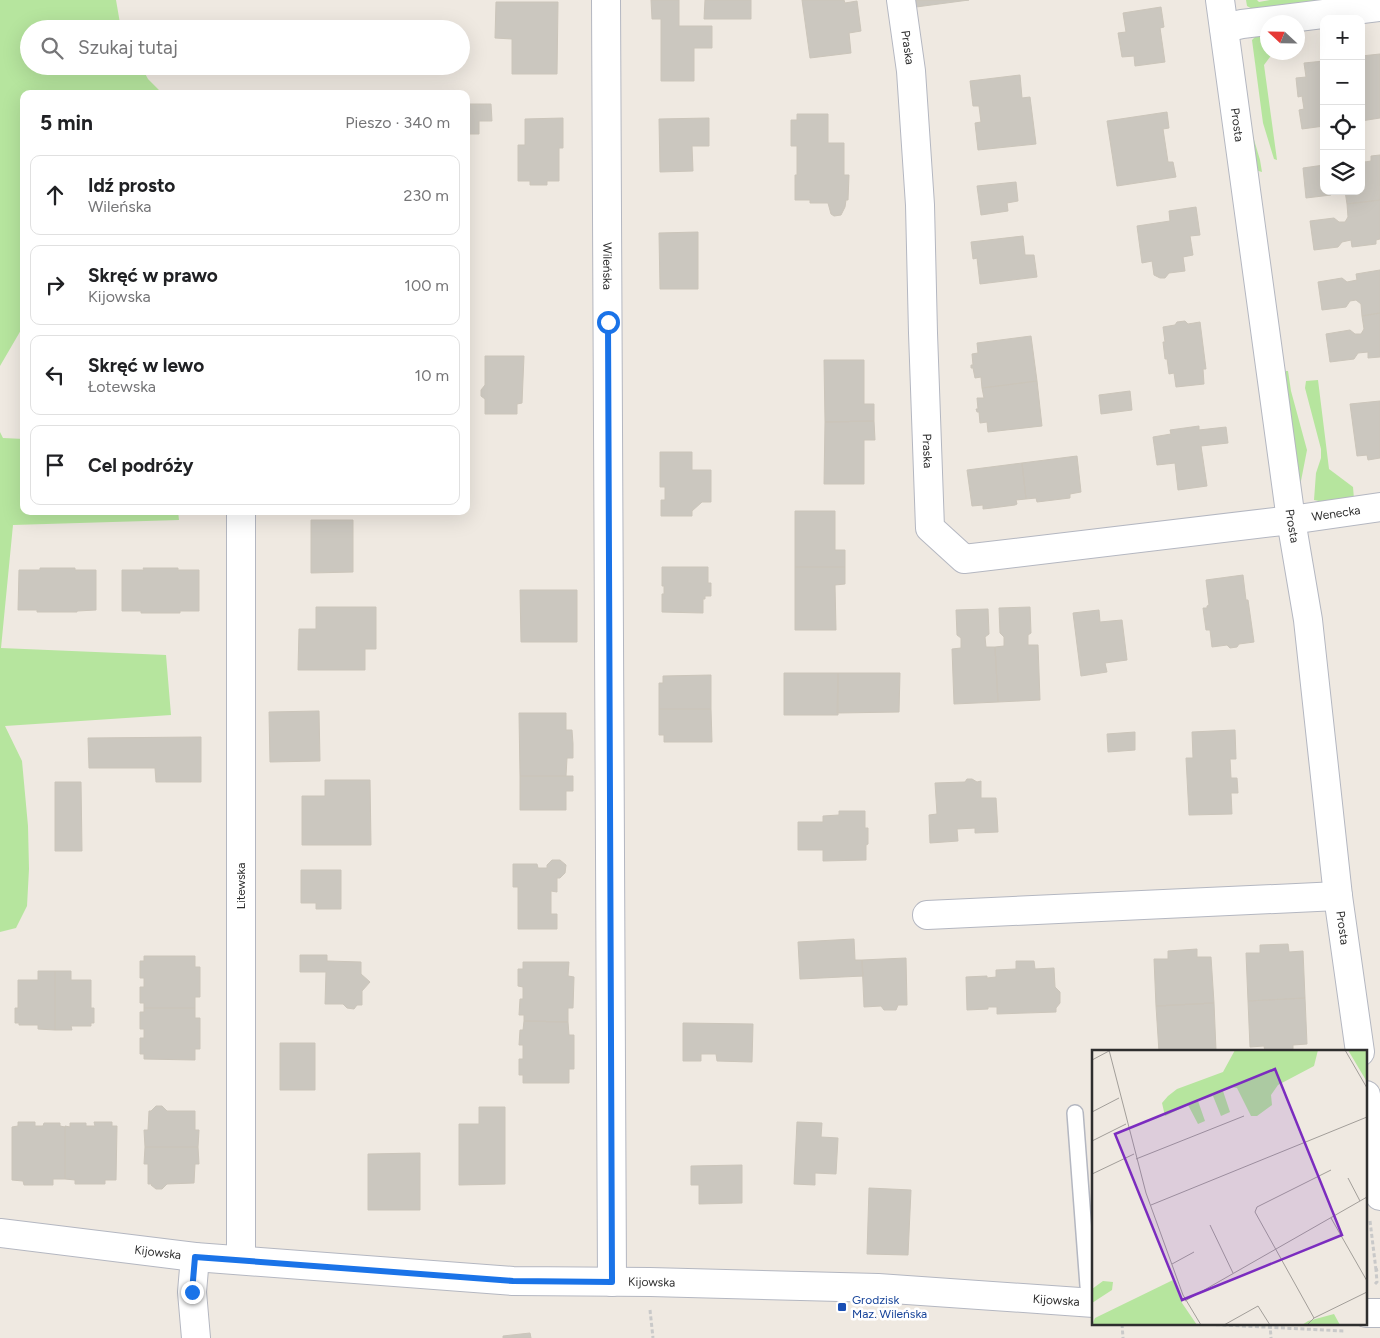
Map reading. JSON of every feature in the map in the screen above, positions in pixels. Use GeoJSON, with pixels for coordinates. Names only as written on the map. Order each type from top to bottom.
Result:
{"type":"FeatureCollection","features":[{"type":"Feature","properties":{"kind":"street","name":"Wileńska"},"geometry":{"type":"LineString","coordinates":[[606,0],[612,1282]]}},
{"type":"Feature","properties":{"kind":"street","name":"Praska"},"geometry":{"type":"LineString","coordinates":[[901,0],[911,71],[920,205],[930,528],[964,559],[1291,520]]}},
{"type":"Feature","properties":{"kind":"street","name":"Prosta"},"geometry":{"type":"LineString","coordinates":[[1220,0],[1291,520],[1308,620],[1338,896],[1360,1050]]}},
{"type":"Feature","properties":{"kind":"street"},"geometry":{"type":"LineString","coordinates":[[1224,28],[1380,6]]}},
{"type":"Feature","properties":{"kind":"street","name":"Wenecka"},"geometry":{"type":"LineString","coordinates":[[1291,520],[1380,507]]}},
{"type":"Feature","properties":{"kind":"street","name":"Litewska"},"geometry":{"type":"LineString","coordinates":[[240,1260],[241,515]]}},
{"type":"Feature","properties":{"kind":"street"},"geometry":{"type":"LineString","coordinates":[[927,915],[1338,896]]}},
{"type":"Feature","properties":{"kind":"street"},"geometry":{"type":"LineString","coordinates":[[1368,1109],[1380,1196]]}},
{"type":"Feature","properties":{"kind":"street","name":"Kijowska"},"geometry":{"type":"LineString","coordinates":[[0,1233],[195,1257],[513,1281],[878,1288],[1092,1303]]}},
{"type":"Feature","properties":{"kind":"street"},"geometry":{"type":"LineString","coordinates":[[195,1257],[192,1292],[196,1338]]}},
{"type":"Feature","properties":{"kind":"lane"},"geometry":{"type":"LineString","coordinates":[[1075,1113],[1088,1286],[1092,1303]]}},
{"type":"Feature","properties":{"kind":"path"},"geometry":{"type":"LineString","coordinates":[[1371,1230],[1378,1269],[1377,1282],[1374,1286]]}},
{"type":"Feature","properties":{"kind":"path"},"geometry":{"type":"LineString","coordinates":[[1270,1338],[1270,1326],[1345,1331]]}},
{"type":"Feature","properties":{"kind":"green space"},"geometry":{"type":"Polygon","coordinates":[[[0,0],[116,0],[119,20],[20,20],[20,75],[146,75],[159,90],[20,90],[20,332],[0,366],[0,0]]]}},
{"type":"Feature","properties":{"kind":"green space"},"geometry":{"type":"Polygon","coordinates":[[[1246,0],[1257,0],[1259,2],[1270,0],[1324,0],[1256,11],[1247,6],[1246,0]]]}},
{"type":"Feature","properties":{"kind":"green space"},"geometry":{"type":"Polygon","coordinates":[[[1260,34],[1260,60],[1268,60],[1264,65],[1277,160],[1274,159],[1263,123],[1252,40],[1260,34]]]}},
{"type":"Feature","properties":{"kind":"green space"},"geometry":{"type":"Polygon","coordinates":[[[1250,126],[1260,160],[1262,172],[1255,170],[1250,126]]]}},
{"type":"Feature","properties":{"kind":"green space"},"geometry":{"type":"Polygon","coordinates":[[[1286,371],[1288,371],[1291,391],[1307,450],[1300,486],[1284,383],[1286,371]]]}},
{"type":"Feature","properties":{"kind":"green space"},"geometry":{"type":"Polygon","coordinates":[[[1318,380],[1329,469],[1353,487],[1354,499],[1324,502],[1314,500],[1316,473],[1321,458],[1321,449],[1305,388],[1306,381],[1318,380]]]}},
{"type":"Feature","properties":{"kind":"green space"},"geometry":{"type":"Polygon","coordinates":[[[0,432],[3,438],[20,439],[20,515],[178,515],[179,520],[13,525],[1,648],[166,655],[171,715],[5,726],[22,761],[28,826],[29,869],[27,906],[16,928],[0,932],[0,432]]]}},
{"type":"Feature","properties":{"kind":"building"},"geometry":{"type":"Polygon","coordinates":[[[651,0],[679,0],[679,26],[712,26],[712,48],[694,48],[694,81],[661,81],[661,19],[652,19],[651,0]]]}},
{"type":"Feature","properties":{"kind":"building"},"geometry":{"type":"Polygon","coordinates":[[[705,0],[751,0],[751,19],[704,19],[705,0]]]}},
{"type":"Feature","properties":{"kind":"building"},"geometry":{"type":"Polygon","coordinates":[[[802,0],[844,0],[845,3],[857,1],[861,31],[849,33],[851,53],[810,58],[802,0]]]}},
{"type":"Feature","properties":{"kind":"building"},"geometry":{"type":"Polygon","coordinates":[[[916,0],[969,0],[916,7],[916,0]]]}},
{"type":"Feature","properties":{"kind":"building"},"geometry":{"type":"Polygon","coordinates":[[[496,2],[558,2],[557,74],[512,74],[512,39],[495,38],[496,2]]]}},
{"type":"Feature","properties":{"kind":"building"},"geometry":{"type":"Polygon","coordinates":[[[1161,7],[1164,27],[1160,28],[1165,62],[1135,66],[1134,56],[1122,57],[1118,33],[1126,32],[1123,13],[1161,7]]]}},
{"type":"Feature","properties":{"kind":"building"},"geometry":{"type":"Polygon","coordinates":[[[1380,54],[1380,118],[1365,120],[1365,60],[1365,56],[1380,54]]]}},
{"type":"Feature","properties":{"kind":"building"},"geometry":{"type":"Polygon","coordinates":[[[1320,61],[1320,127],[1302,129],[1299,110],[1304,109],[1302,96],[1298,97],[1296,78],[1306,77],[1304,63],[1320,61]]]}},
{"type":"Feature","properties":{"kind":"building"},"geometry":{"type":"Polygon","coordinates":[[[1020,75],[1022,98],[1030,97],[1036,144],[978,150],[975,123],[981,122],[979,106],[973,106],[970,81],[1020,75]]]}},
{"type":"Feature","properties":{"kind":"building"},"geometry":{"type":"Polygon","coordinates":[[[470,104],[491,104],[492,121],[479,121],[479,134],[470,134],[470,104]]]}},
{"type":"Feature","properties":{"kind":"building"},"geometry":{"type":"Polygon","coordinates":[[[1167,112],[1169,128],[1163,129],[1168,162],[1173,162],[1176,177],[1117,186],[1107,121],[1167,112]]]}},
{"type":"Feature","properties":{"kind":"building"},"geometry":{"type":"Polygon","coordinates":[[[797,114],[828,114],[828,143],[844,143],[844,175],[849,175],[848,200],[846,200],[841,215],[834,216],[831,214],[828,203],[810,203],[810,200],[795,200],[797,146],[791,146],[791,120],[797,120],[797,114]]]}},
{"type":"Feature","properties":{"kind":"building"},"geometry":{"type":"Polygon","coordinates":[[[563,118],[563,148],[559,148],[559,181],[547,181],[547,185],[530,185],[530,181],[518,181],[518,145],[525,145],[525,119],[563,118]]]}},
{"type":"Feature","properties":{"kind":"building"},"geometry":{"type":"Polygon","coordinates":[[[709,118],[709,146],[692,146],[693,171],[660,172],[659,119],[709,118]]]}},
{"type":"Feature","properties":{"kind":"building"},"geometry":{"type":"Polygon","coordinates":[[[1380,155],[1380,200],[1347,204],[1346,195],[1365,195],[1365,162],[1371,161],[1371,156],[1380,155]]]}},
{"type":"Feature","properties":{"kind":"building"},"geometry":{"type":"Polygon","coordinates":[[[1320,166],[1320,195],[1331,195],[1306,198],[1303,168],[1320,166]]]}},
{"type":"Feature","properties":{"kind":"building"},"geometry":{"type":"Polygon","coordinates":[[[1016,182],[1018,201],[1007,203],[1008,211],[981,215],[977,186],[1016,182]]]}},
{"type":"Feature","properties":{"kind":"building"},"geometry":{"type":"Polygon","coordinates":[[[1380,200],[1380,239],[1376,240],[1376,244],[1352,247],[1351,240],[1342,242],[1338,247],[1314,250],[1310,221],[1334,218],[1339,222],[1345,222],[1348,217],[1347,204],[1380,200]]]}},
{"type":"Feature","properties":{"kind":"building"},"geometry":{"type":"Polygon","coordinates":[[[1196,207],[1200,235],[1190,236],[1193,255],[1183,257],[1185,271],[1169,273],[1165,278],[1154,275],[1152,261],[1142,263],[1137,226],[1170,221],[1169,211],[1196,207]]]}},
{"type":"Feature","properties":{"kind":"building"},"geometry":{"type":"Polygon","coordinates":[[[698,232],[698,289],[660,289],[659,233],[698,232]]]}},
{"type":"Feature","properties":{"kind":"building"},"geometry":{"type":"Polygon","coordinates":[[[1023,236],[1025,255],[1034,255],[1037,277],[980,284],[977,258],[973,259],[971,242],[1023,236]]]}},
{"type":"Feature","properties":{"kind":"building"},"geometry":{"type":"Polygon","coordinates":[[[1380,270],[1380,313],[1362,316],[1361,304],[1356,300],[1350,301],[1346,307],[1322,310],[1318,282],[1342,278],[1347,282],[1357,280],[1356,274],[1380,270]]]}},
{"type":"Feature","properties":{"kind":"building"},"geometry":{"type":"Polygon","coordinates":[[[1380,313],[1380,357],[1368,358],[1368,352],[1358,353],[1354,359],[1330,362],[1326,334],[1350,330],[1355,334],[1361,334],[1364,329],[1362,316],[1380,313]]]}},
{"type":"Feature","properties":{"kind":"building"},"geometry":{"type":"Polygon","coordinates":[[[1185,321],[1188,324],[1200,322],[1206,369],[1203,369],[1204,384],[1176,387],[1174,373],[1169,374],[1167,359],[1165,359],[1163,327],[1185,321]]]}},
{"type":"Feature","properties":{"kind":"building"},"geometry":{"type":"Polygon","coordinates":[[[1031,336],[1037,381],[982,388],[981,377],[975,378],[973,368],[971,368],[971,365],[973,365],[972,354],[978,353],[977,343],[1031,336]]]}},
{"type":"Feature","properties":{"kind":"building"},"geometry":{"type":"Polygon","coordinates":[[[485,356],[524,356],[522,403],[517,404],[517,414],[485,414],[485,399],[481,396],[481,390],[485,385],[485,356]]]}},
{"type":"Feature","properties":{"kind":"building"},"geometry":{"type":"Polygon","coordinates":[[[824,360],[864,360],[864,404],[874,404],[874,421],[825,422],[824,360]]]}},
{"type":"Feature","properties":{"kind":"building"},"geometry":{"type":"Polygon","coordinates":[[[1037,381],[1042,426],[988,432],[987,422],[980,423],[979,412],[976,409],[978,409],[977,398],[984,398],[982,388],[1037,381]]]}},
{"type":"Feature","properties":{"kind":"building"},"geometry":{"type":"Polygon","coordinates":[[[1130,391],[1132,410],[1101,414],[1099,395],[1130,391]]]}},
{"type":"Feature","properties":{"kind":"building"},"geometry":{"type":"Polygon","coordinates":[[[1380,401],[1380,458],[1368,460],[1367,455],[1357,456],[1350,404],[1380,401]]]}},
{"type":"Feature","properties":{"kind":"building"},"geometry":{"type":"Polygon","coordinates":[[[874,421],[875,440],[864,440],[864,484],[824,484],[825,422],[874,421]]]}},
{"type":"Feature","properties":{"kind":"building"},"geometry":{"type":"Polygon","coordinates":[[[1199,426],[1199,430],[1226,427],[1228,443],[1201,446],[1207,486],[1178,490],[1175,463],[1157,465],[1153,437],[1171,434],[1170,430],[1199,426]]]}},
{"type":"Feature","properties":{"kind":"building"},"geometry":{"type":"Polygon","coordinates":[[[660,452],[692,452],[692,470],[711,470],[711,502],[702,502],[692,511],[692,516],[661,516],[661,500],[665,500],[665,487],[660,487],[660,452]]]}},
{"type":"Feature","properties":{"kind":"building"},"geometry":{"type":"Polygon","coordinates":[[[1077,456],[1081,492],[1070,494],[1070,498],[1037,502],[1036,498],[1026,499],[1022,463],[1077,456]]]}},
{"type":"Feature","properties":{"kind":"building"},"geometry":{"type":"Polygon","coordinates":[[[1022,463],[1026,499],[1016,500],[1017,504],[1015,505],[992,508],[983,509],[983,505],[972,506],[967,470],[1022,463]]]}},
{"type":"Feature","properties":{"kind":"building"},"geometry":{"type":"Polygon","coordinates":[[[795,511],[835,511],[835,550],[845,550],[845,567],[795,567],[795,511]]]}},
{"type":"Feature","properties":{"kind":"building"},"geometry":{"type":"Polygon","coordinates":[[[311,520],[353,520],[353,572],[311,573],[311,520]]]}},
{"type":"Feature","properties":{"kind":"building"},"geometry":{"type":"Polygon","coordinates":[[[662,567],[708,567],[708,583],[711,583],[711,596],[705,596],[705,599],[703,599],[703,613],[662,612],[664,586],[662,586],[662,567]]]}},
{"type":"Feature","properties":{"kind":"building"},"geometry":{"type":"Polygon","coordinates":[[[795,567],[845,567],[845,584],[835,585],[836,630],[795,630],[795,567]]]}},
{"type":"Feature","properties":{"kind":"building"},"geometry":{"type":"Polygon","coordinates":[[[40,568],[96,570],[96,610],[37,612],[37,610],[18,610],[19,570],[40,570],[40,568]]]}},
{"type":"Feature","properties":{"kind":"building"},"geometry":{"type":"Polygon","coordinates":[[[143,568],[199,570],[199,611],[141,613],[141,611],[122,611],[122,570],[144,570],[143,568]]]}},
{"type":"Feature","properties":{"kind":"building"},"geometry":{"type":"Polygon","coordinates":[[[1243,575],[1254,642],[1239,644],[1237,647],[1230,648],[1227,645],[1212,647],[1210,630],[1206,630],[1203,608],[1207,608],[1209,605],[1206,580],[1243,575]]]}},
{"type":"Feature","properties":{"kind":"building"},"geometry":{"type":"Polygon","coordinates":[[[520,590],[577,590],[577,642],[521,642],[520,590]]]}},
{"type":"Feature","properties":{"kind":"building"},"geometry":{"type":"Polygon","coordinates":[[[316,607],[376,607],[376,649],[365,649],[365,670],[298,670],[299,629],[316,629],[316,607]]]}},
{"type":"Feature","properties":{"kind":"building"},"geometry":{"type":"Polygon","coordinates":[[[1030,607],[1031,633],[1028,635],[1028,645],[1038,645],[1040,700],[998,702],[995,647],[1004,646],[1004,637],[1000,633],[999,608],[1030,607]]]}},
{"type":"Feature","properties":{"kind":"building"},"geometry":{"type":"Polygon","coordinates":[[[988,609],[989,634],[985,637],[986,647],[995,647],[998,702],[954,704],[952,649],[961,648],[961,638],[957,635],[956,610],[988,609]]]}},
{"type":"Feature","properties":{"kind":"building"},"geometry":{"type":"Polygon","coordinates":[[[1099,610],[1100,622],[1122,620],[1127,660],[1105,663],[1107,672],[1081,676],[1073,613],[1099,610]]]}},
{"type":"Feature","properties":{"kind":"building"},"geometry":{"type":"Polygon","coordinates":[[[784,673],[838,673],[838,715],[784,715],[784,673]]]}},
{"type":"Feature","properties":{"kind":"building"},"geometry":{"type":"Polygon","coordinates":[[[838,673],[900,673],[899,712],[837,713],[838,673]]]}},
{"type":"Feature","properties":{"kind":"building"},"geometry":{"type":"Polygon","coordinates":[[[711,675],[711,709],[659,709],[659,683],[663,683],[663,676],[711,675]]]}},
{"type":"Feature","properties":{"kind":"building"},"geometry":{"type":"Polygon","coordinates":[[[659,709],[711,709],[712,742],[664,742],[664,735],[659,735],[659,709]]]}},
{"type":"Feature","properties":{"kind":"building"},"geometry":{"type":"Polygon","coordinates":[[[319,711],[320,761],[270,762],[269,712],[319,711]]]}},
{"type":"Feature","properties":{"kind":"building"},"geometry":{"type":"Polygon","coordinates":[[[519,713],[566,713],[566,730],[572,730],[573,758],[567,758],[566,776],[520,776],[519,713]]]}},
{"type":"Feature","properties":{"kind":"building"},"geometry":{"type":"Polygon","coordinates":[[[1235,730],[1236,759],[1230,759],[1231,778],[1237,778],[1238,793],[1231,793],[1232,814],[1189,815],[1186,758],[1193,758],[1192,732],[1235,730]]]}},
{"type":"Feature","properties":{"kind":"building"},"geometry":{"type":"Polygon","coordinates":[[[1135,732],[1135,750],[1108,752],[1107,734],[1135,732]]]}},
{"type":"Feature","properties":{"kind":"building"},"geometry":{"type":"Polygon","coordinates":[[[201,737],[201,782],[156,782],[155,768],[89,768],[88,738],[201,737]]]}},
{"type":"Feature","properties":{"kind":"building"},"geometry":{"type":"Polygon","coordinates":[[[520,776],[573,776],[573,791],[566,791],[566,810],[520,810],[520,776]]]}},
{"type":"Feature","properties":{"kind":"building"},"geometry":{"type":"Polygon","coordinates":[[[967,779],[977,782],[981,781],[981,798],[996,798],[998,832],[975,833],[975,828],[957,829],[958,841],[930,843],[929,815],[937,814],[935,783],[965,782],[967,779]]]}},
{"type":"Feature","properties":{"kind":"building"},"geometry":{"type":"Polygon","coordinates":[[[325,780],[370,780],[371,845],[302,845],[302,796],[325,796],[325,780]]]}},
{"type":"Feature","properties":{"kind":"building"},"geometry":{"type":"Polygon","coordinates":[[[55,782],[81,782],[82,851],[55,851],[55,782]]]}},
{"type":"Feature","properties":{"kind":"building"},"geometry":{"type":"Polygon","coordinates":[[[839,811],[865,811],[865,828],[868,828],[866,860],[823,861],[823,850],[798,850],[798,822],[823,822],[823,816],[839,815],[839,811]]]}},
{"type":"Feature","properties":{"kind":"building"},"geometry":{"type":"Polygon","coordinates":[[[552,860],[560,860],[566,865],[565,873],[560,878],[557,878],[557,892],[551,891],[551,914],[557,914],[557,929],[518,929],[518,887],[513,887],[513,864],[537,864],[538,868],[547,868],[547,865],[552,860]]]}},
{"type":"Feature","properties":{"kind":"building"},"geometry":{"type":"Polygon","coordinates":[[[301,870],[341,870],[341,909],[316,909],[316,903],[301,903],[301,870]]]}},
{"type":"Feature","properties":{"kind":"building"},"geometry":{"type":"Polygon","coordinates":[[[854,939],[855,960],[862,960],[863,976],[800,979],[798,942],[854,939]]]}},
{"type":"Feature","properties":{"kind":"building"},"geometry":{"type":"Polygon","coordinates":[[[1288,944],[1289,952],[1303,951],[1305,998],[1248,1001],[1246,953],[1260,953],[1260,945],[1288,944]]]}},
{"type":"Feature","properties":{"kind":"building"},"geometry":{"type":"Polygon","coordinates":[[[1197,949],[1197,957],[1211,957],[1214,1003],[1156,1006],[1154,959],[1168,959],[1168,951],[1197,949]]]}},
{"type":"Feature","properties":{"kind":"building"},"geometry":{"type":"Polygon","coordinates":[[[300,955],[327,955],[327,961],[361,962],[361,974],[370,982],[362,991],[362,1005],[357,1005],[354,1009],[347,1008],[343,1004],[325,1004],[326,972],[300,972],[300,955]]]}},
{"type":"Feature","properties":{"kind":"building"},"geometry":{"type":"Polygon","coordinates":[[[144,956],[195,956],[195,967],[200,967],[200,997],[195,997],[195,1008],[144,1008],[144,1003],[140,1003],[140,987],[144,987],[144,978],[140,978],[140,961],[144,961],[144,956]]]}},
{"type":"Feature","properties":{"kind":"building"},"geometry":{"type":"Polygon","coordinates":[[[906,958],[907,1005],[898,1005],[896,1010],[884,1010],[881,1006],[864,1007],[862,960],[906,958]]]}},
{"type":"Feature","properties":{"kind":"building"},"geometry":{"type":"Polygon","coordinates":[[[1016,961],[1034,961],[1035,969],[1054,968],[1055,987],[1060,992],[1060,1003],[1056,1008],[1056,1012],[997,1014],[997,1007],[967,1010],[966,977],[996,977],[996,970],[1016,969],[1016,961]]]}},
{"type":"Feature","properties":{"kind":"building"},"geometry":{"type":"Polygon","coordinates":[[[523,962],[569,962],[568,976],[574,977],[573,1008],[568,1008],[568,1022],[524,1021],[524,1015],[519,1015],[520,999],[523,999],[523,987],[518,986],[518,969],[523,969],[523,962]]]}},
{"type":"Feature","properties":{"kind":"building"},"geometry":{"type":"Polygon","coordinates":[[[38,971],[55,971],[55,1030],[38,1029],[38,1025],[19,1025],[19,1023],[15,1023],[15,1008],[18,1008],[18,980],[38,980],[38,971]]]}},
{"type":"Feature","properties":{"kind":"building"},"geometry":{"type":"Polygon","coordinates":[[[55,971],[71,971],[71,980],[91,980],[91,1008],[94,1008],[94,1023],[91,1023],[91,1026],[71,1026],[72,1030],[55,1030],[55,971]]]}},
{"type":"Feature","properties":{"kind":"building"},"geometry":{"type":"Polygon","coordinates":[[[1305,998],[1307,1044],[1293,1045],[1293,1050],[1265,1050],[1264,1046],[1250,1047],[1248,1001],[1305,998]]]}},
{"type":"Feature","properties":{"kind":"building"},"geometry":{"type":"Polygon","coordinates":[[[1214,1003],[1216,1050],[1159,1050],[1156,1006],[1214,1003]]]}},
{"type":"Feature","properties":{"kind":"building"},"geometry":{"type":"Polygon","coordinates":[[[144,1008],[195,1008],[195,1018],[200,1018],[200,1049],[195,1049],[195,1060],[144,1059],[144,1054],[140,1054],[140,1038],[144,1038],[144,1029],[140,1029],[140,1012],[144,1012],[144,1008]]]}},
{"type":"Feature","properties":{"kind":"building"},"geometry":{"type":"Polygon","coordinates":[[[524,1021],[568,1022],[569,1035],[574,1035],[574,1069],[569,1069],[569,1083],[523,1083],[523,1075],[519,1075],[519,1059],[523,1059],[523,1045],[519,1045],[520,1030],[523,1030],[524,1021]]]}},
{"type":"Feature","properties":{"kind":"building"},"geometry":{"type":"Polygon","coordinates":[[[683,1023],[753,1024],[752,1062],[717,1061],[716,1054],[701,1054],[701,1061],[683,1061],[683,1023]]]}},
{"type":"Feature","properties":{"kind":"building"},"geometry":{"type":"Polygon","coordinates":[[[280,1043],[315,1043],[315,1090],[280,1090],[280,1043]]]}},
{"type":"Feature","properties":{"kind":"building"},"geometry":{"type":"Polygon","coordinates":[[[156,1106],[162,1106],[167,1111],[195,1111],[195,1130],[199,1130],[198,1147],[145,1147],[144,1130],[148,1130],[149,1111],[156,1106]]]}},
{"type":"Feature","properties":{"kind":"building"},"geometry":{"type":"Polygon","coordinates":[[[479,1107],[505,1107],[505,1184],[459,1185],[459,1124],[479,1124],[479,1107]]]}},
{"type":"Feature","properties":{"kind":"building"},"geometry":{"type":"Polygon","coordinates":[[[18,1122],[35,1122],[35,1126],[43,1126],[44,1123],[60,1123],[60,1126],[65,1127],[65,1179],[53,1179],[53,1185],[24,1185],[23,1181],[12,1180],[12,1127],[18,1126],[18,1122]]]}},
{"type":"Feature","properties":{"kind":"building"},"geometry":{"type":"Polygon","coordinates":[[[94,1122],[112,1122],[112,1126],[117,1126],[116,1180],[105,1180],[105,1184],[75,1184],[75,1180],[65,1179],[65,1126],[70,1127],[70,1123],[86,1123],[86,1126],[95,1126],[94,1122]]]}},
{"type":"Feature","properties":{"kind":"building"},"geometry":{"type":"Polygon","coordinates":[[[797,1122],[822,1123],[821,1137],[838,1138],[836,1174],[815,1173],[815,1185],[794,1184],[797,1122]]]}},
{"type":"Feature","properties":{"kind":"building"},"geometry":{"type":"Polygon","coordinates":[[[145,1147],[198,1147],[199,1164],[195,1164],[194,1183],[167,1184],[162,1189],[156,1189],[152,1184],[148,1184],[148,1164],[144,1164],[145,1147]]]}},
{"type":"Feature","properties":{"kind":"building"},"geometry":{"type":"Polygon","coordinates":[[[420,1153],[420,1210],[368,1210],[368,1154],[420,1153]]]}},
{"type":"Feature","properties":{"kind":"building"},"geometry":{"type":"Polygon","coordinates":[[[742,1165],[742,1203],[699,1204],[699,1185],[691,1185],[691,1166],[742,1165]]]}},
{"type":"Feature","properties":{"kind":"building"},"geometry":{"type":"Polygon","coordinates":[[[869,1188],[911,1190],[908,1255],[867,1254],[869,1188]]]}},
{"type":"Feature","properties":{"kind":"building"},"geometry":{"type":"Polygon","coordinates":[[[530,1333],[531,1338],[503,1338],[503,1336],[530,1333]]]}},
{"type":"Feature","properties":{"kind":"place","name":"Grodzisk Maz. Wileńska"},"geometry":{"type":"Point","coordinates":[842,1307]}},
{"type":"Feature","properties":{"kind":"route"},"geometry":{"type":"LineString","coordinates":[[192,1292],[195,1257],[513,1281],[612,1282],[608,322]]}}]}
